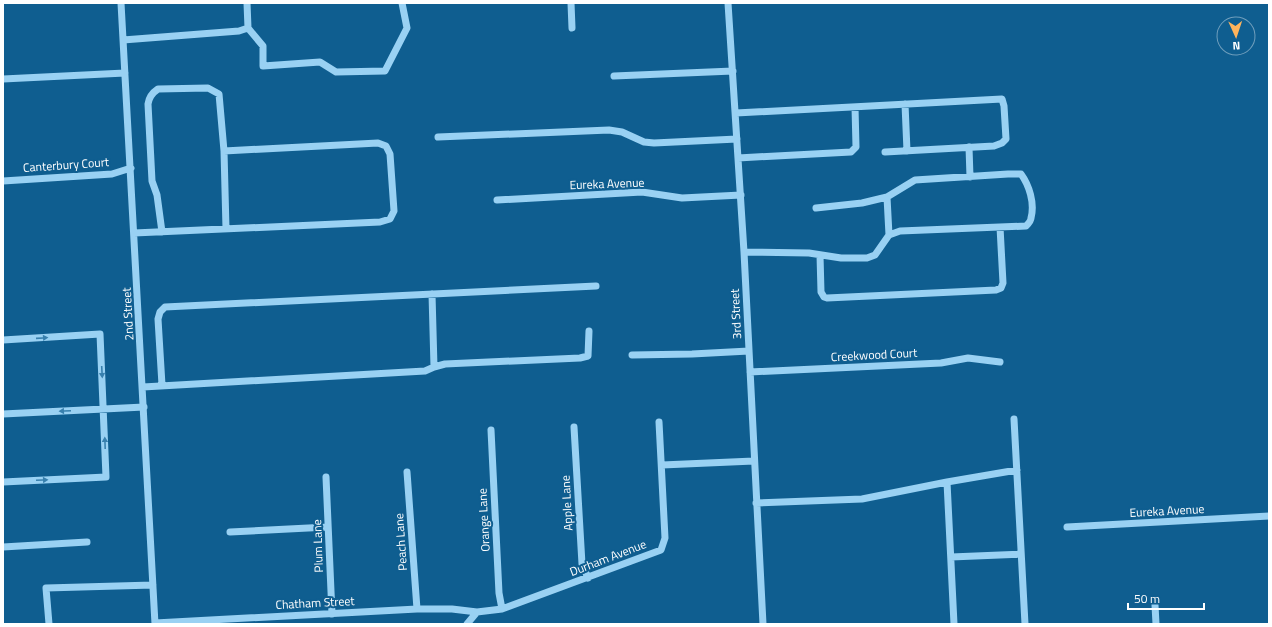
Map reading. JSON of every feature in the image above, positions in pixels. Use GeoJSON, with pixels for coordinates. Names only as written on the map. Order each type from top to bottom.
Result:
{"type":"FeatureCollection","features":[{"type":"Feature","properties":{"kind":"street","name":"2nd Street"},"geometry":{"type":"LineString","coordinates":[[121,3],[155,624]]}},
{"type":"Feature","properties":{"kind":"street"},"geometry":{"type":"LineString","coordinates":[[247,3],[248,28],[263,46],[263,66],[320,62],[336,72],[385,71],[407,28],[402,3]]}},
{"type":"Feature","properties":{"kind":"street"},"geometry":{"type":"LineString","coordinates":[[571,3],[572,28]]}},
{"type":"Feature","properties":{"kind":"street","name":"3rd Street"},"geometry":{"type":"LineString","coordinates":[[728,3],[744,252],[763,624]]}},
{"type":"Feature","properties":{"kind":"street"},"geometry":{"type":"LineString","coordinates":[[123,40],[239,31],[248,28]]}},
{"type":"Feature","properties":{"kind":"street"},"geometry":{"type":"LineString","coordinates":[[614,76],[733,71]]}},
{"type":"Feature","properties":{"kind":"street"},"geometry":{"type":"LineString","coordinates":[[5,81],[125,73]]}},
{"type":"Feature","properties":{"kind":"street"},"geometry":{"type":"LineString","coordinates":[[162,232],[157,195],[152,181],[148,104],[149,98],[153,92],[158,89],[208,88],[219,94],[224,151],[226,229]]}},
{"type":"Feature","properties":{"kind":"street"},"geometry":{"type":"LineString","coordinates":[[736,113],[1002,99],[1004,106],[1006,139],[1002,143],[994,146],[885,152]]}},
{"type":"Feature","properties":{"kind":"street"},"geometry":{"type":"LineString","coordinates":[[905,104],[907,151]]}},
{"type":"Feature","properties":{"kind":"street"},"geometry":{"type":"LineString","coordinates":[[738,158],[851,152],[856,147],[855,107]]}},
{"type":"Feature","properties":{"kind":"street"},"geometry":{"type":"LineString","coordinates":[[438,137],[609,130],[622,132],[644,142],[654,143],[737,139]]}},
{"type":"Feature","properties":{"kind":"street"},"geometry":{"type":"LineString","coordinates":[[134,233],[380,222],[390,219],[394,211],[390,154],[386,146],[378,143],[224,151]]}},
{"type":"Feature","properties":{"kind":"street"},"geometry":{"type":"LineString","coordinates":[[969,147],[970,177]]}},
{"type":"Feature","properties":{"kind":"street","name":"Canterbury Court"},"geometry":{"type":"LineString","coordinates":[[3,181],[112,174],[130,168]]}},
{"type":"Feature","properties":{"kind":"street"},"geometry":{"type":"LineString","coordinates":[[744,252],[820,255],[841,258],[867,258],[875,254],[889,235],[900,231],[1026,226],[1032,218],[1032,202],[1027,183],[1021,174],[915,180],[887,198],[862,203],[816,208]]}},
{"type":"Feature","properties":{"kind":"street","name":"Eureka Avenue"},"geometry":{"type":"LineString","coordinates":[[497,200],[642,192],[682,198],[740,195]]}},
{"type":"Feature","properties":{"kind":"street"},"geometry":{"type":"LineString","coordinates":[[887,198],[889,235]]}},
{"type":"Feature","properties":{"kind":"street"},"geometry":{"type":"LineString","coordinates":[[820,255],[821,292],[824,297],[827,298],[996,290],[1001,288],[1003,283],[1000,227]]}},
{"type":"Feature","properties":{"kind":"street"},"geometry":{"type":"LineString","coordinates":[[162,386],[158,318],[160,312],[165,307],[596,286]]}},
{"type":"Feature","properties":{"kind":"street"},"geometry":{"type":"LineString","coordinates":[[432,294],[434,367]]}},
{"type":"Feature","properties":{"kind":"street"},"geometry":{"type":"LineString","coordinates":[[142,386],[425,371],[445,364],[580,358],[588,356],[589,331]]}},
{"type":"Feature","properties":{"kind":"street"},"geometry":{"type":"LineString","coordinates":[[3,340],[100,334],[106,477],[3,482]]}},
{"type":"Feature","properties":{"kind":"street"},"geometry":{"type":"LineString","coordinates":[[632,355],[749,351]]}},
{"type":"Feature","properties":{"kind":"street","name":"Creekwood Court"},"geometry":{"type":"LineString","coordinates":[[750,372],[941,363],[968,358],[1000,362]]}},
{"type":"Feature","properties":{"kind":"street"},"geometry":{"type":"LineString","coordinates":[[3,414],[144,407]]}},
{"type":"Feature","properties":{"kind":"street"},"geometry":{"type":"LineString","coordinates":[[1014,419],[1025,624]]}},
{"type":"Feature","properties":{"kind":"street","name":"Durham Avenue"},"geometry":{"type":"LineString","coordinates":[[477,612],[502,609],[661,550],[666,538],[659,422]]}},
{"type":"Feature","properties":{"kind":"street","name":"Apple Lane"},"geometry":{"type":"LineString","coordinates":[[574,427],[582,564],[588,578]]}},
{"type":"Feature","properties":{"kind":"street","name":"Orange Lane"},"geometry":{"type":"LineString","coordinates":[[491,430],[499,593],[502,609]]}},
{"type":"Feature","properties":{"kind":"street"},"geometry":{"type":"LineString","coordinates":[[662,465],[754,461]]}},
{"type":"Feature","properties":{"kind":"street"},"geometry":{"type":"LineString","coordinates":[[756,503],[862,499],[1017,470]]}},
{"type":"Feature","properties":{"kind":"street","name":"Peach Lane"},"geometry":{"type":"LineString","coordinates":[[407,472],[417,609]]}},
{"type":"Feature","properties":{"kind":"street","name":"Plum Lane"},"geometry":{"type":"LineString","coordinates":[[326,477],[332,614]]}},
{"type":"Feature","properties":{"kind":"street"},"geometry":{"type":"LineString","coordinates":[[947,482],[954,624]]}},
{"type":"Feature","properties":{"kind":"street","name":"Eureka Avenue"},"geometry":{"type":"LineString","coordinates":[[1066,527],[1269,516]]}},
{"type":"Feature","properties":{"kind":"street"},"geometry":{"type":"LineString","coordinates":[[230,532],[328,527]]}},
{"type":"Feature","properties":{"kind":"street"},"geometry":{"type":"LineString","coordinates":[[3,547],[87,542]]}},
{"type":"Feature","properties":{"kind":"street"},"geometry":{"type":"LineString","coordinates":[[951,557],[1021,554]]}},
{"type":"Feature","properties":{"kind":"street"},"geometry":{"type":"LineString","coordinates":[[49,624],[46,588],[153,585]]}},
{"type":"Feature","properties":{"kind":"street"},"geometry":{"type":"LineString","coordinates":[[1155,605],[1156,624]]}},
{"type":"Feature","properties":{"kind":"street","name":"Chatham Street"},"geometry":{"type":"LineString","coordinates":[[155,624],[417,609],[452,609],[477,612]]}},
{"type":"Feature","properties":{"kind":"street"},"geometry":{"type":"LineString","coordinates":[[467,624],[477,612]]}}]}
